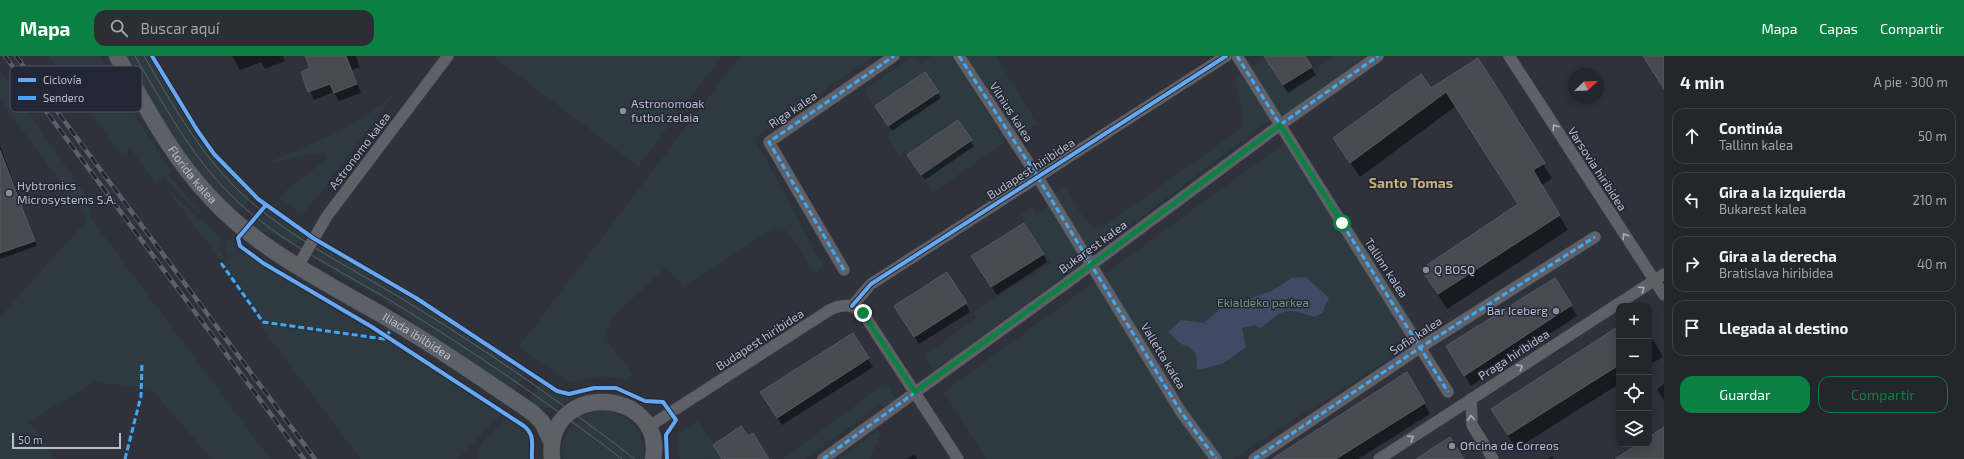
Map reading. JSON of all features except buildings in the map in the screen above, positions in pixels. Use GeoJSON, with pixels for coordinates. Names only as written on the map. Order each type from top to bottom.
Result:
{"type":"FeatureCollection","features":[{"type":"Feature","properties":{"kind":"main road","name":"Florida kalea"},"geometry":{"type":"LineString","coordinates":[[117,56],[123,66]]}},
{"type":"Feature","properties":{"kind":"main road","name":"Florida kalea"},"geometry":{"type":"LineString","coordinates":[[142,98],[172,149],[196,181],[236,223],[270,249],[298,266]]}},
{"type":"Feature","properties":{"kind":"main road","name":"Iliada ibilbidea"},"geometry":{"type":"LineString","coordinates":[[298,266],[402,327],[533,413],[542,422],[552,451]]}},
{"type":"Feature","properties":{"kind":"main road"},"geometry":{"type":"LineString","coordinates":[[533,413],[561,414],[591,402],[609,401],[620,404],[631,409],[648,427],[653,441],[653,459]]}},
{"type":"Feature","properties":{"kind":"main road"},"geometry":{"type":"LineString","coordinates":[[552,451],[560,425],[574,409]]}},
{"type":"Feature","properties":{"kind":"street","name":"Astronomo kalea"},"geometry":{"type":"LineString","coordinates":[[298,266],[327,216],[448,56]]}},
{"type":"Feature","properties":{"kind":"street","name":"Riga kalea"},"geometry":{"type":"LineString","coordinates":[[844,270],[768,142],[894,56]]}},
{"type":"Feature","properties":{"kind":"street","name":"Vilnius kalea"},"geometry":{"type":"LineString","coordinates":[[959,56],[1092,264]]}},
{"type":"Feature","properties":{"kind":"street","name":"Budapest hiribidea"},"geometry":{"type":"LineString","coordinates":[[648,427],[832,309],[844,305],[852,306],[871,284],[1226,56]]}},
{"type":"Feature","properties":{"kind":"street","name":"Tallinn kalea"},"geometry":{"type":"LineString","coordinates":[[1237,56],[1448,392]]}},
{"type":"Feature","properties":{"kind":"street","name":"Bukarest kalea"},"geometry":{"type":"LineString","coordinates":[[823,459],[1092,264],[1280,125],[1378,56]]}},
{"type":"Feature","properties":{"kind":"street","name":"Varsovia hiribidea"},"geometry":{"type":"LineString","coordinates":[[1509,56],[1659,277],[1664,295]]}},
{"type":"Feature","properties":{"kind":"street","name":"Sofia kalea"},"geometry":{"type":"LineString","coordinates":[[1254,459],[1421,347],[1595,237]]}},
{"type":"Feature","properties":{"kind":"street","name":"Valletta kalea"},"geometry":{"type":"LineString","coordinates":[[1092,264],[1181,412],[1216,459]]}},
{"type":"Feature","properties":{"kind":"street","name":"Praga hiribidea"},"geometry":{"type":"LineString","coordinates":[[1379,459],[1659,277]]}},
{"type":"Feature","properties":{"kind":"street"},"geometry":{"type":"LineString","coordinates":[[852,306],[859,309],[868,319],[958,459]]}},
{"type":"Feature","properties":{"kind":"street"},"geometry":{"type":"LineString","coordinates":[[1471,399],[1472,425],[1493,459]]}},
{"type":"Feature","properties":{"kind":"green space"},"geometry":{"type":"Polygon","coordinates":[[[49,56],[101,56],[107,66],[56,66],[49,56]]]}},
{"type":"Feature","properties":{"kind":"green space"},"geometry":{"type":"Polygon","coordinates":[[[126,56],[150,56],[199,138],[233,178],[253,196],[237,214],[196,170],[171,134],[142,84],[142,66],[132,66],[126,56]]]}},
{"type":"Feature","properties":{"kind":"green space","name":"Astronomoak futbol zelaia"},"geometry":{"type":"Polygon","coordinates":[[[493,56],[722,56],[638,166],[493,56]]]}},
{"type":"Feature","properties":{"kind":"green space"},"geometry":{"type":"Polygon","coordinates":[[[740,56],[875,56],[754,138],[823,266],[814,273],[793,239],[785,230],[778,227],[773,228],[684,286],[665,268],[611,319],[606,336],[611,347],[633,374],[626,379],[598,377],[570,383],[519,347],[740,56]]]}},
{"type":"Feature","properties":{"kind":"green space"},"geometry":{"type":"Polygon","coordinates":[[[914,56],[920,64],[932,56],[951,56],[1006,142],[933,192],[921,175],[972,140],[958,121],[947,128],[946,126],[941,128],[943,131],[922,145],[920,143],[916,145],[918,148],[907,155],[905,151],[899,155],[886,135],[891,131],[888,126],[898,119],[900,122],[904,119],[903,116],[923,102],[925,104],[929,102],[928,99],[939,92],[925,72],[875,106],[864,90],[914,56]]]}},
{"type":"Feature","properties":{"kind":"green space"},"geometry":{"type":"Polygon","coordinates":[[[963,56],[996,56],[1037,124],[1016,137],[963,56]]]}},
{"type":"Feature","properties":{"kind":"green space"},"geometry":{"type":"Polygon","coordinates":[[[1334,56],[1365,56],[1281,118],[1249,68],[1265,58],[1286,90],[1334,56]]]}},
{"type":"Feature","properties":{"kind":"green space"},"geometry":{"type":"Polygon","coordinates":[[[0,71],[10,86],[10,112],[28,112],[91,203],[89,216],[270,459],[212,459],[151,389],[94,382],[29,422],[56,459],[0,459],[0,317],[88,219],[0,100],[0,71]]]}},
{"type":"Feature","properties":{"kind":"green space"},"geometry":{"type":"Polygon","coordinates":[[[1241,74],[1270,120],[1092,254],[1053,194],[1066,186],[1084,218],[1095,226],[1102,228],[1242,128],[1244,119],[1234,78],[1241,74]]]}},
{"type":"Feature","properties":{"kind":"green space"},"geometry":{"type":"Polygon","coordinates":[[[395,93],[307,210],[299,213],[278,197],[327,159],[324,152],[268,163],[351,125],[381,105],[395,93]]]}},
{"type":"Feature","properties":{"kind":"green space"},"geometry":{"type":"Polygon","coordinates":[[[90,112],[133,112],[171,172],[168,175],[218,230],[181,195],[165,177],[156,184],[131,149],[122,155],[90,112]]]}},
{"type":"Feature","properties":{"kind":"green space","name":"Ekialdeko parkea"},"geometry":{"type":"Polygon","coordinates":[[[1294,136],[1423,337],[1233,459],[987,459],[944,392],[1294,136]]]}},
{"type":"Feature","properties":{"kind":"green space"},"geometry":{"type":"Polygon","coordinates":[[[165,186],[189,210],[221,238],[219,248],[224,258],[221,261],[165,186]]]}},
{"type":"Feature","properties":{"kind":"green space"},"geometry":{"type":"Polygon","coordinates":[[[1048,207],[1083,262],[934,371],[924,356],[976,318],[973,312],[1051,263],[1020,215],[1032,208],[1036,213],[1048,207]]]}},
{"type":"Feature","properties":{"kind":"green space"},"geometry":{"type":"Polygon","coordinates":[[[267,208],[306,236],[298,243],[294,244],[258,230],[251,225],[267,208]]]}},
{"type":"Feature","properties":{"kind":"green space"},"geometry":{"type":"Polygon","coordinates":[[[229,238],[236,243],[236,246],[277,275],[379,336],[264,320],[223,264],[228,261],[229,257],[225,247],[226,240],[229,238]]]}},
{"type":"Feature","properties":{"kind":"green space"},"geometry":{"type":"Polygon","coordinates":[[[319,243],[452,324],[526,373],[514,391],[445,346],[387,302],[324,266],[319,261],[316,252],[319,243]]]}},
{"type":"Feature","properties":{"kind":"green space"},"geometry":{"type":"Polygon","coordinates":[[[259,324],[389,342],[501,414],[458,459],[361,459],[259,324]]]}},
{"type":"Feature","properties":{"kind":"green space"},"geometry":{"type":"Polygon","coordinates":[[[541,383],[559,395],[569,397],[580,395],[555,407],[542,407],[529,401],[541,383]]]}},
{"type":"Feature","properties":{"kind":"green space"},"geometry":{"type":"Polygon","coordinates":[[[886,383],[896,399],[885,406],[879,405],[806,459],[783,459],[886,383]]]}},
{"type":"Feature","properties":{"kind":"green space"},"geometry":{"type":"Polygon","coordinates":[[[602,410],[620,415],[634,425],[642,440],[644,449],[643,459],[563,459],[563,441],[571,426],[585,415],[602,410]]]}},
{"type":"Feature","properties":{"kind":"green space"},"geometry":{"type":"Polygon","coordinates":[[[506,418],[527,433],[529,438],[528,459],[477,459],[483,442],[506,418]]]}},
{"type":"Feature","properties":{"kind":"green space"},"geometry":{"type":"Polygon","coordinates":[[[698,421],[722,459],[679,458],[677,435],[698,421]]]}},
{"type":"Feature","properties":{"kind":"green space"},"geometry":{"type":"Polygon","coordinates":[[[877,431],[881,435],[869,459],[839,459],[877,431]]]}},
{"type":"Feature","properties":{"kind":"water"},"geometry":{"type":"Polygon","coordinates":[[[1306,277],[1329,298],[1322,313],[1314,317],[1290,311],[1274,317],[1261,328],[1254,325],[1242,328],[1246,347],[1222,364],[1197,370],[1196,354],[1189,347],[1181,344],[1168,332],[1181,320],[1204,323],[1222,307],[1272,291],[1292,278],[1306,277]]]}},
{"type":"Feature","properties":{"kind":"tram line"},"geometry":{"type":"LineString","coordinates":[[135,56],[141,66]]}},
{"type":"Feature","properties":{"kind":"tram line"},"geometry":{"type":"LineString","coordinates":[[144,56],[176,110],[211,160],[239,191],[259,208],[325,254],[445,325],[582,419],[635,459]]}},
{"type":"Feature","properties":{"kind":"tram line"},"geometry":{"type":"LineString","coordinates":[[142,68],[191,147],[217,181],[250,213],[312,256],[378,293],[484,361],[568,418],[622,459]]}},
{"type":"Feature","properties":{"kind":"railway"},"geometry":{"type":"LineString","coordinates":[[5,56],[12,66]]}},
{"type":"Feature","properties":{"kind":"railway"},"geometry":{"type":"LineString","coordinates":[[16,56],[23,66]]}},
{"type":"Feature","properties":{"kind":"railway"},"geometry":{"type":"LineString","coordinates":[[47,112],[304,459]]}},
{"type":"Feature","properties":{"kind":"railway"},"geometry":{"type":"LineString","coordinates":[[58,112],[315,459]]}},
{"type":"Feature","properties":{"kind":"marked path"},"geometry":{"type":"LineString","coordinates":[[844,270],[769,142],[894,56]]}},
{"type":"Feature","properties":{"kind":"marked path"},"geometry":{"type":"LineString","coordinates":[[959,56],[1037,176],[1181,412],[1216,459]]}},
{"type":"Feature","properties":{"kind":"marked path"},"geometry":{"type":"LineString","coordinates":[[1237,56],[1448,392]]}},
{"type":"Feature","properties":{"kind":"marked path"},"geometry":{"type":"LineString","coordinates":[[823,459],[1064,285],[1280,125],[1378,56]]}},
{"type":"Feature","properties":{"kind":"marked path"},"geometry":{"type":"LineString","coordinates":[[1254,459],[1421,347],[1595,237]]}},
{"type":"Feature","properties":{"kind":"marked path"},"geometry":{"type":"LineString","coordinates":[[221,263],[263,322],[384,339],[390,331]]}},
{"type":"Feature","properties":{"kind":"marked path"},"geometry":{"type":"LineString","coordinates":[[125,459],[141,396],[142,363]]}},
{"type":"Feature","properties":{"kind":"cycle path"},"geometry":{"type":"LineString","coordinates":[[152,56],[197,130],[214,154],[258,199],[313,238],[416,298],[557,391],[569,394],[594,388],[616,388],[645,401],[663,402],[676,420],[666,435],[667,459]]}},
{"type":"Feature","properties":{"kind":"cycle path"},"geometry":{"type":"LineString","coordinates":[[852,306],[871,284],[1226,56]]}},
{"type":"Feature","properties":{"kind":"cycle path"},"geometry":{"type":"LineString","coordinates":[[266,205],[238,238],[240,246],[263,263],[372,327],[524,426],[532,437],[532,459]]}},
{"type":"Feature","properties":{"kind":"place","name":"Astronomoak futbol zelaia"},"geometry":{"type":"Point","coordinates":[623,111]}},
{"type":"Feature","properties":{"kind":"place","name":"Hybtronics Microsystems S.A."},"geometry":{"type":"Point","coordinates":[9,193]}},
{"type":"Feature","properties":{"kind":"place","name":"Q BOSQ"},"geometry":{"type":"Point","coordinates":[1426,270]}},
{"type":"Feature","properties":{"kind":"place","name":"Bar Iceberg"},"geometry":{"type":"Point","coordinates":[1556,311]}},
{"type":"Feature","properties":{"kind":"place","name":"Oficina de Correos"},"geometry":{"type":"Point","coordinates":[1452,446]}},
{"type":"Feature","properties":{"kind":"district","name":"Santo Tomas"},"geometry":{"type":"Point","coordinates":[1411,183]}},
{"type":"Feature","properties":{"kind":"route"},"geometry":{"type":"LineString","coordinates":[[863,313],[873,325],[915,392],[1064,285],[1280,125],[1342,223]]}}]}
